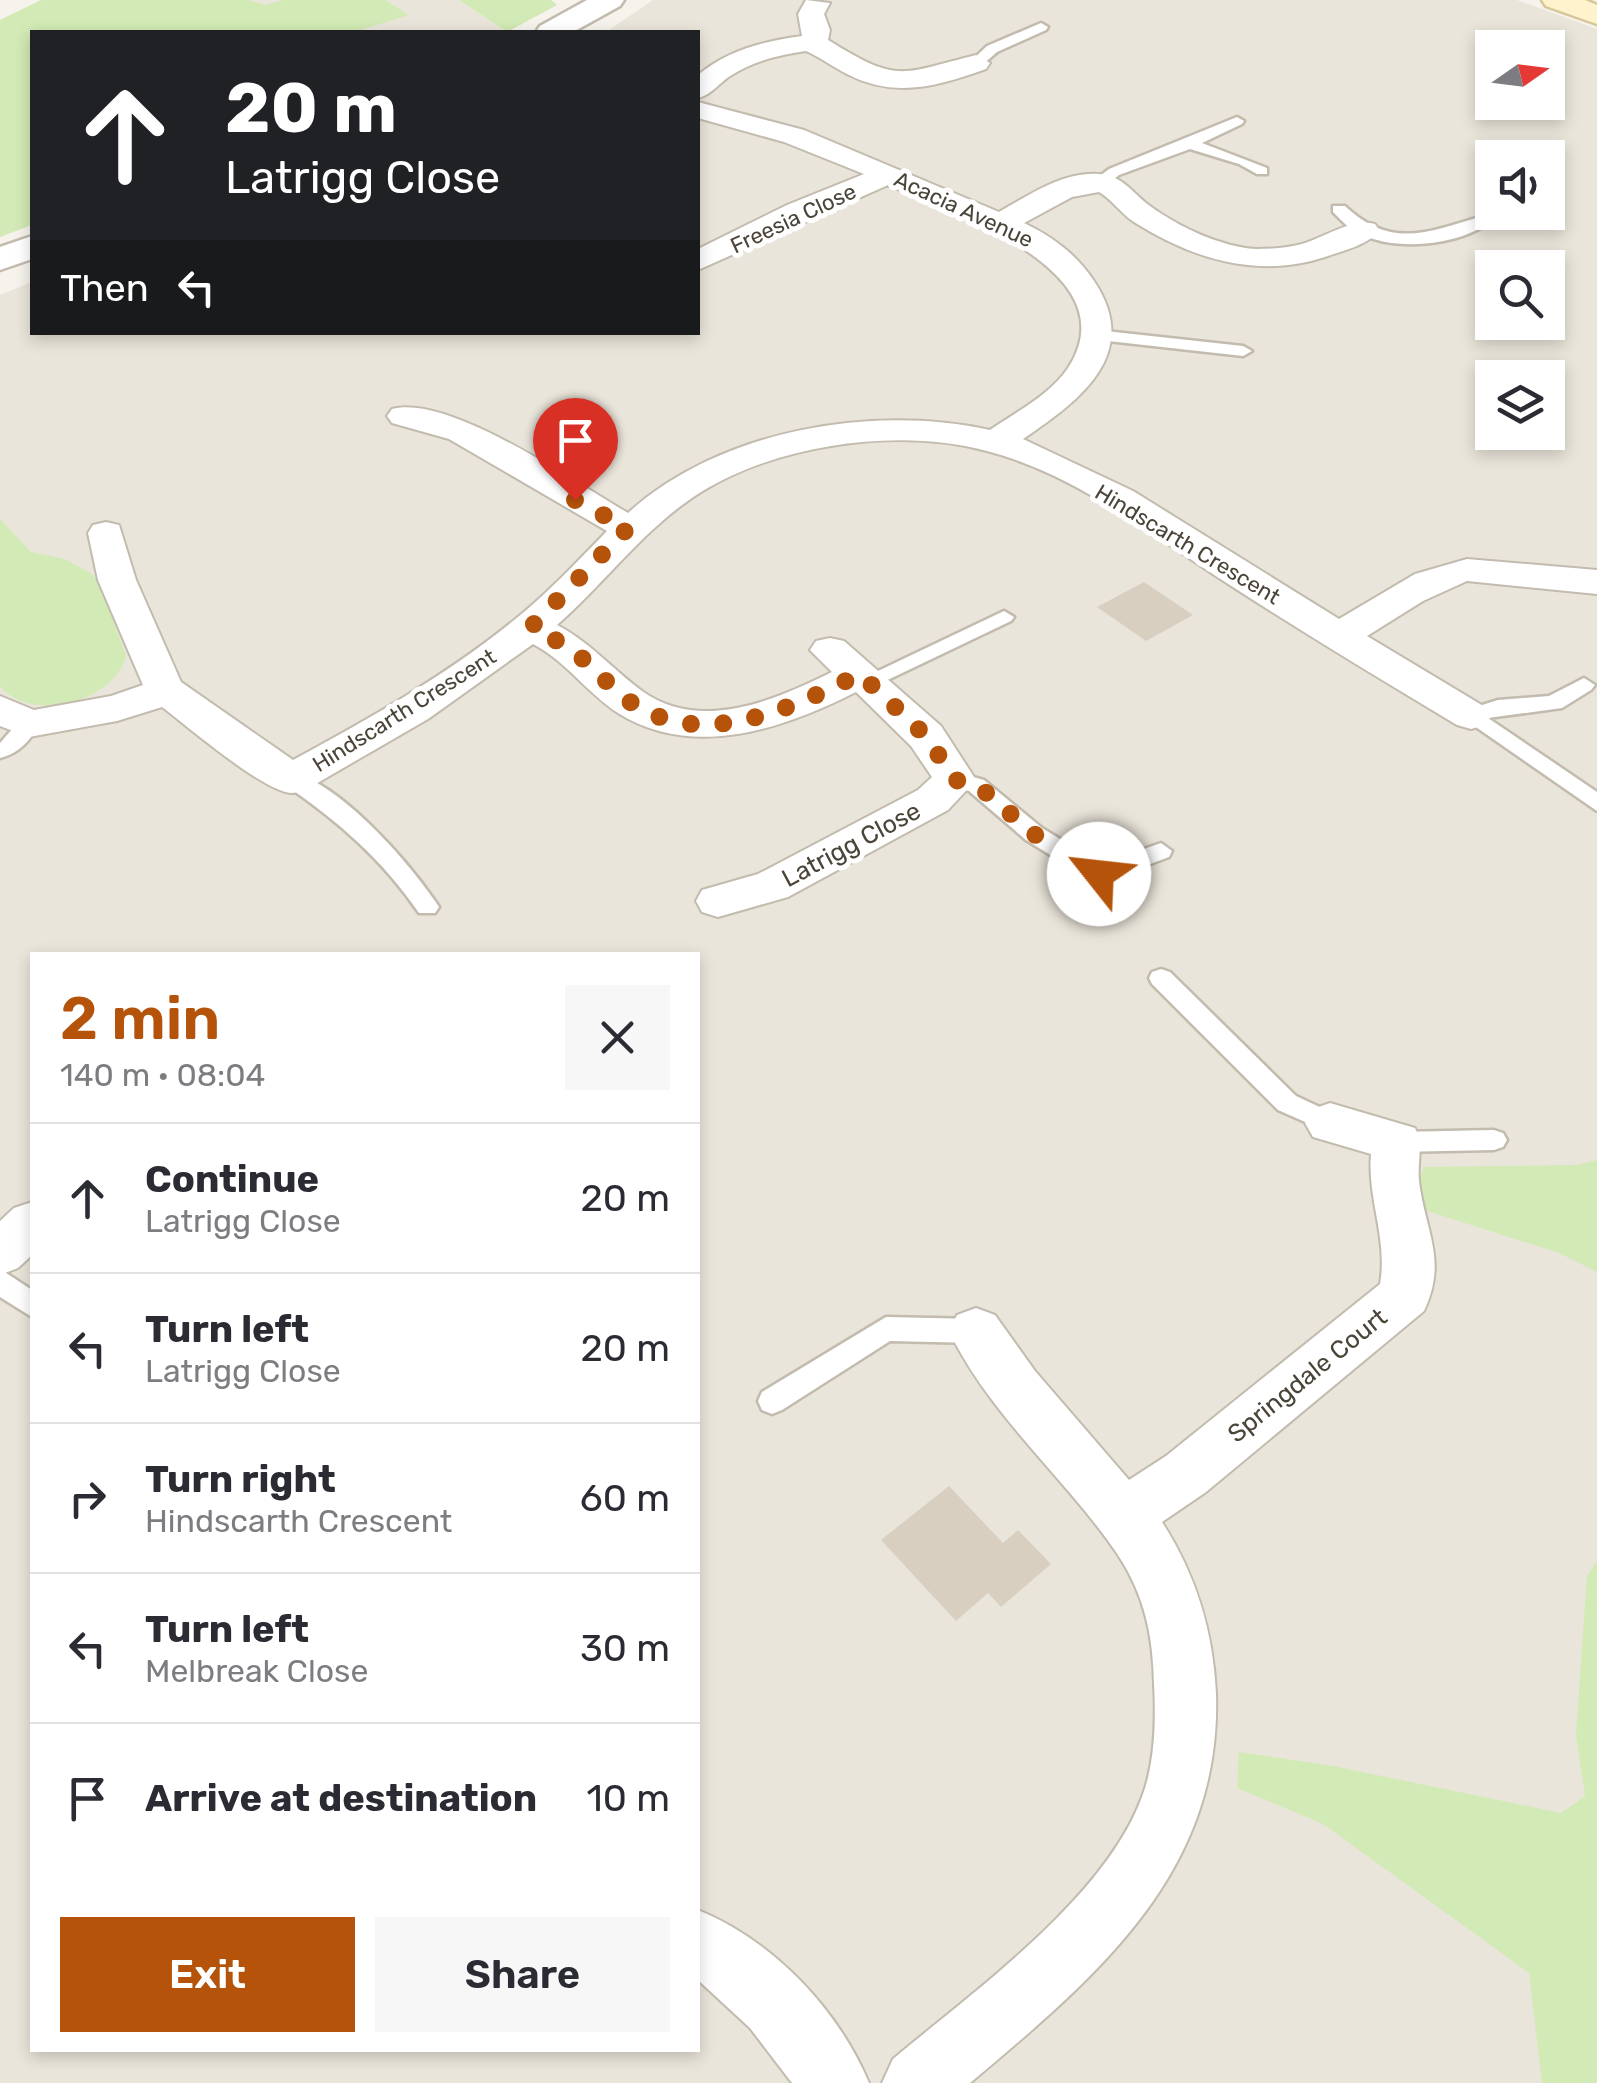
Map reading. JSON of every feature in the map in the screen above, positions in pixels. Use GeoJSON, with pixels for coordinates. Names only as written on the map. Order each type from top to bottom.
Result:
{"type":"FeatureCollection","features":[{"type":"Feature","properties":{"kind":"main road"},"geometry":{"type":"LineString","coordinates":[[1556,0],[1597,15]]}},
{"type":"Feature","properties":{"kind":"street"},"geometry":{"type":"LineString","coordinates":[[556,30],[608,0]]}},
{"type":"Feature","properties":{"kind":"street"},"geometry":{"type":"LineString","coordinates":[[814,43],[817,30],[811,14],[817,3]]}},
{"type":"Feature","properties":{"kind":"street"},"geometry":{"type":"LineString","coordinates":[[700,88],[716,72],[743,58],[814,43],[873,76],[900,84],[976,63]]}},
{"type":"Feature","properties":{"kind":"street","name":"Acacia Avenue"},"geometry":{"type":"LineString","coordinates":[[700,110],[785,130],[841,150],[1002,223],[1064,263],[1088,299],[1096,336]]}},
{"type":"Feature","properties":{"kind":"street","name":"Freesia Close"},"geometry":{"type":"LineString","coordinates":[[700,261],[798,212],[889,174]]}},
{"type":"Feature","properties":{"kind":"street"},"geometry":{"type":"LineString","coordinates":[[1002,223],[1064,191],[1099,183],[1118,188],[1135,209],[1152,219],[1251,260],[1290,259],[1364,230]]}},
{"type":"Feature","properties":{"kind":"street"},"geometry":{"type":"LineString","coordinates":[[996,442],[1068,389],[1082,372],[1096,336]]}},
{"type":"Feature","properties":{"kind":"street"},"geometry":{"type":"LineString","coordinates":[[404,416],[461,432],[628,528]]}},
{"type":"Feature","properties":{"kind":"street","name":"Hindscarth Crescent"},"geometry":{"type":"LineString","coordinates":[[106,533],[117,580],[136,618],[154,670],[167,691],[245,750],[292,779],[407,711],[531,627],[628,528],[692,482],[798,442],[834,436],[911,434],[996,442],[1047,460],[1152,519],[1338,637],[1406,698],[1470,716]]}},
{"type":"Feature","properties":{"kind":"street"},"geometry":{"type":"LineString","coordinates":[[1338,637],[1444,576],[1465,570],[1488,569],[1574,584],[1597,582]]}},
{"type":"Feature","properties":{"kind":"street"},"geometry":{"type":"LineString","coordinates":[[531,627],[574,651],[633,704],[662,718],[698,726],[739,722],[783,708],[853,668],[926,736],[955,780]]}},
{"type":"Feature","properties":{"kind":"street"},"geometry":{"type":"LineString","coordinates":[[10,728],[117,708],[167,691]]}},
{"type":"Feature","properties":{"kind":"street","name":"Latrigg Close"},"geometry":{"type":"LineString","coordinates":[[718,901],[788,878],[933,800],[955,780]]}},
{"type":"Feature","properties":{"kind":"street"},"geometry":{"type":"LineString","coordinates":[[1330,1123],[1397,1142]]}},
{"type":"Feature","properties":{"kind":"street","name":"Springdale Court"},"geometry":{"type":"LineString","coordinates":[[1123,1515],[1186,1474],[1406,1296],[1411,1255],[1394,1180],[1397,1142]]}},
{"type":"Feature","properties":{"kind":"street"},"geometry":{"type":"LineString","coordinates":[[0,1253],[30,1224]]}},
{"type":"Feature","properties":{"kind":"street"},"geometry":{"type":"LineString","coordinates":[[917,2083],[1054,1963],[1118,1900],[1146,1858],[1170,1809],[1186,1709],[1170,1586],[1123,1515],[1016,1388],[976,1331]]}},
{"type":"Feature","properties":{"kind":"street"},"geometry":{"type":"LineString","coordinates":[[700,1944],[718,1953],[789,2020],[834,2083]]}},
{"type":"Feature","properties":{"kind":"lane"},"geometry":{"type":"LineString","coordinates":[[976,63],[992,48],[1041,27]]}},
{"type":"Feature","properties":{"kind":"lane"},"geometry":{"type":"LineString","coordinates":[[1099,183],[1114,172],[1237,121]]}},
{"type":"Feature","properties":{"kind":"lane"},"geometry":{"type":"LineString","coordinates":[[1189,144],[1244,161],[1262,171]]}},
{"type":"Feature","properties":{"kind":"lane"},"geometry":{"type":"LineString","coordinates":[[1339,208],[1364,230],[1418,239],[1475,224]]}},
{"type":"Feature","properties":{"kind":"lane"},"geometry":{"type":"LineString","coordinates":[[1096,336],[1243,351]]}},
{"type":"Feature","properties":{"kind":"lane"},"geometry":{"type":"LineString","coordinates":[[853,668],[1004,617]]}},
{"type":"Feature","properties":{"kind":"lane"},"geometry":{"type":"LineString","coordinates":[[1470,716],[1498,707],[1554,703],[1584,685]]}},
{"type":"Feature","properties":{"kind":"lane"},"geometry":{"type":"LineString","coordinates":[[1470,716],[1597,803]]}},
{"type":"Feature","properties":{"kind":"lane"},"geometry":{"type":"LineString","coordinates":[[292,779],[361,826],[396,860],[427,907]]}},
{"type":"Feature","properties":{"kind":"lane"},"geometry":{"type":"LineString","coordinates":[[955,780],[976,784],[1034,834],[1099,874],[1162,851]]}},
{"type":"Feature","properties":{"kind":"lane"},"geometry":{"type":"LineString","coordinates":[[1160,978],[1287,1102],[1330,1123]]}},
{"type":"Feature","properties":{"kind":"lane"},"geometry":{"type":"LineString","coordinates":[[1397,1142],[1494,1140]]}},
{"type":"Feature","properties":{"kind":"lane"},"geometry":{"type":"LineString","coordinates":[[0,1281],[30,1304]]}},
{"type":"Feature","properties":{"kind":"lane"},"geometry":{"type":"LineString","coordinates":[[772,1401],[886,1329],[976,1331]]}},
{"type":"Feature","properties":{"kind":"shaded area"},"geometry":{"type":"Polygon","coordinates":[[[65,0],[459,0],[504,30],[132,30],[65,0]]]}},
{"type":"Feature","properties":{"kind":"shaded area"},"geometry":{"type":"Polygon","coordinates":[[[653,0],[1517,0],[1597,29],[1597,2083],[0,2083],[0,295],[30,283],[30,335],[700,335],[700,30],[609,30],[653,0]]]}},
{"type":"Feature","properties":{"kind":"green space"},"geometry":{"type":"Polygon","coordinates":[[[41,0],[248,0],[266,5],[283,0],[385,0],[409,15],[360,30],[30,30],[30,226],[0,237],[0,20],[41,0]]]}},
{"type":"Feature","properties":{"kind":"green space"},"geometry":{"type":"Polygon","coordinates":[[[459,0],[551,0],[557,5],[511,30],[504,30],[459,0]]]}},
{"type":"Feature","properties":{"kind":"green space"},"geometry":{"type":"Polygon","coordinates":[[[0,519],[31,552],[65,559],[92,574],[101,586],[126,656],[119,672],[89,696],[70,703],[31,704],[14,698],[0,686],[0,519]]]}},
{"type":"Feature","properties":{"kind":"green space"},"geometry":{"type":"Polygon","coordinates":[[[1597,1160],[1597,1272],[1559,1253],[1418,1208],[1414,1192],[1424,1167],[1577,1165],[1597,1160]]]}},
{"type":"Feature","properties":{"kind":"green space"},"geometry":{"type":"Polygon","coordinates":[[[1597,1561],[1597,2083],[1542,2083],[1529,1973],[1323,1824],[1237,1788],[1239,1752],[1333,1766],[1561,1813],[1585,1796],[1576,1735],[1587,1576],[1597,1561]]]}},
{"type":"Feature","properties":{"kind":"building"},"geometry":{"type":"Polygon","coordinates":[[[1144,582],[1193,615],[1146,641],[1097,607],[1144,582]]]}},
{"type":"Feature","properties":{"kind":"building"},"geometry":{"type":"Polygon","coordinates":[[[949,1486],[1003,1543],[1018,1530],[1051,1564],[1001,1607],[988,1593],[956,1621],[881,1540],[949,1486]]]}},
{"type":"Feature","properties":{"kind":"route"},"geometry":{"type":"LineString","coordinates":[[575,500],[628,528],[531,627],[574,651],[633,704],[662,718],[698,726],[739,722],[823,693],[860,674],[926,736],[955,780],[976,784],[1034,834],[1099,874]]}}]}
